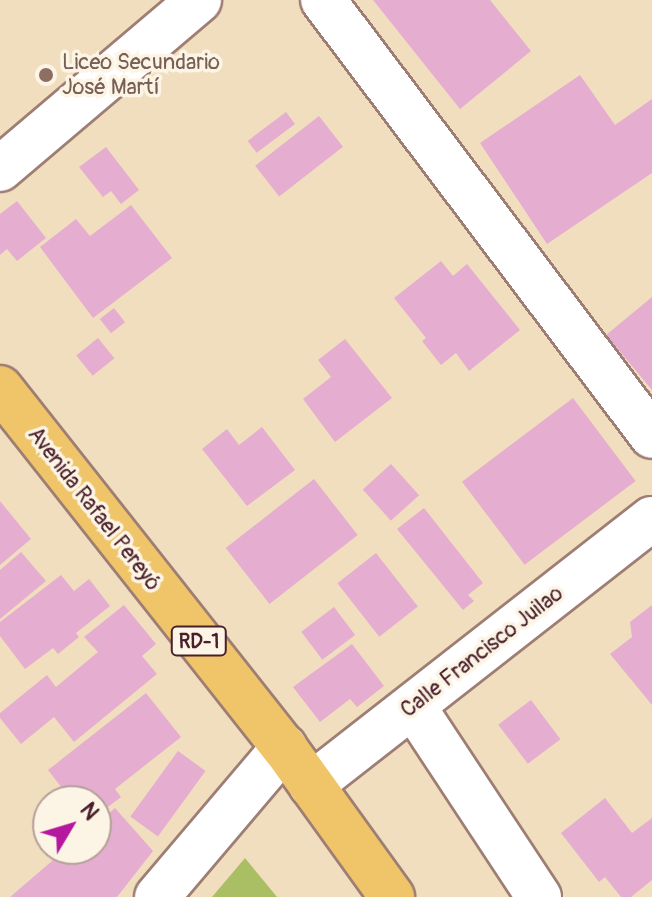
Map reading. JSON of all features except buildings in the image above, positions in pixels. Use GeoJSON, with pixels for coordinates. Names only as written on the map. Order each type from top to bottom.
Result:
{"type":"FeatureCollection","features":[{"type":"Feature","properties":{"kind":"main road","name":"Avenida Rafael Pereyó"},"geometry":{"type":"LineString","coordinates":[[0,388],[284,747],[392,897]]}},
{"type":"Feature","properties":{"kind":"street"},"geometry":{"type":"LineString","coordinates":[[0,169],[199,0]]}},
{"type":"Feature","properties":{"kind":"street"},"geometry":{"type":"LineString","coordinates":[[323,0],[652,436]]}},
{"type":"Feature","properties":{"kind":"street"},"geometry":{"type":"LineString","coordinates":[[0,423],[78,490]]}},
{"type":"Feature","properties":{"kind":"street","name":"Calle Francisco Juilao"},"geometry":{"type":"LineString","coordinates":[[311,785],[652,519]]}},
{"type":"Feature","properties":{"kind":"street"},"geometry":{"type":"LineString","coordinates":[[413,706],[539,897]]}},
{"type":"Feature","properties":{"kind":"street"},"geometry":{"type":"LineString","coordinates":[[157,897],[284,747]]}},
{"type":"Feature","properties":{"kind":"green space"},"geometry":{"type":"Polygon","coordinates":[[[245,858],[277,897],[212,897],[245,858]]]}},
{"type":"Feature","properties":{"kind":"place","name":"Liceo Secundario José Martí"},"geometry":{"type":"Point","coordinates":[46,75]}}]}
